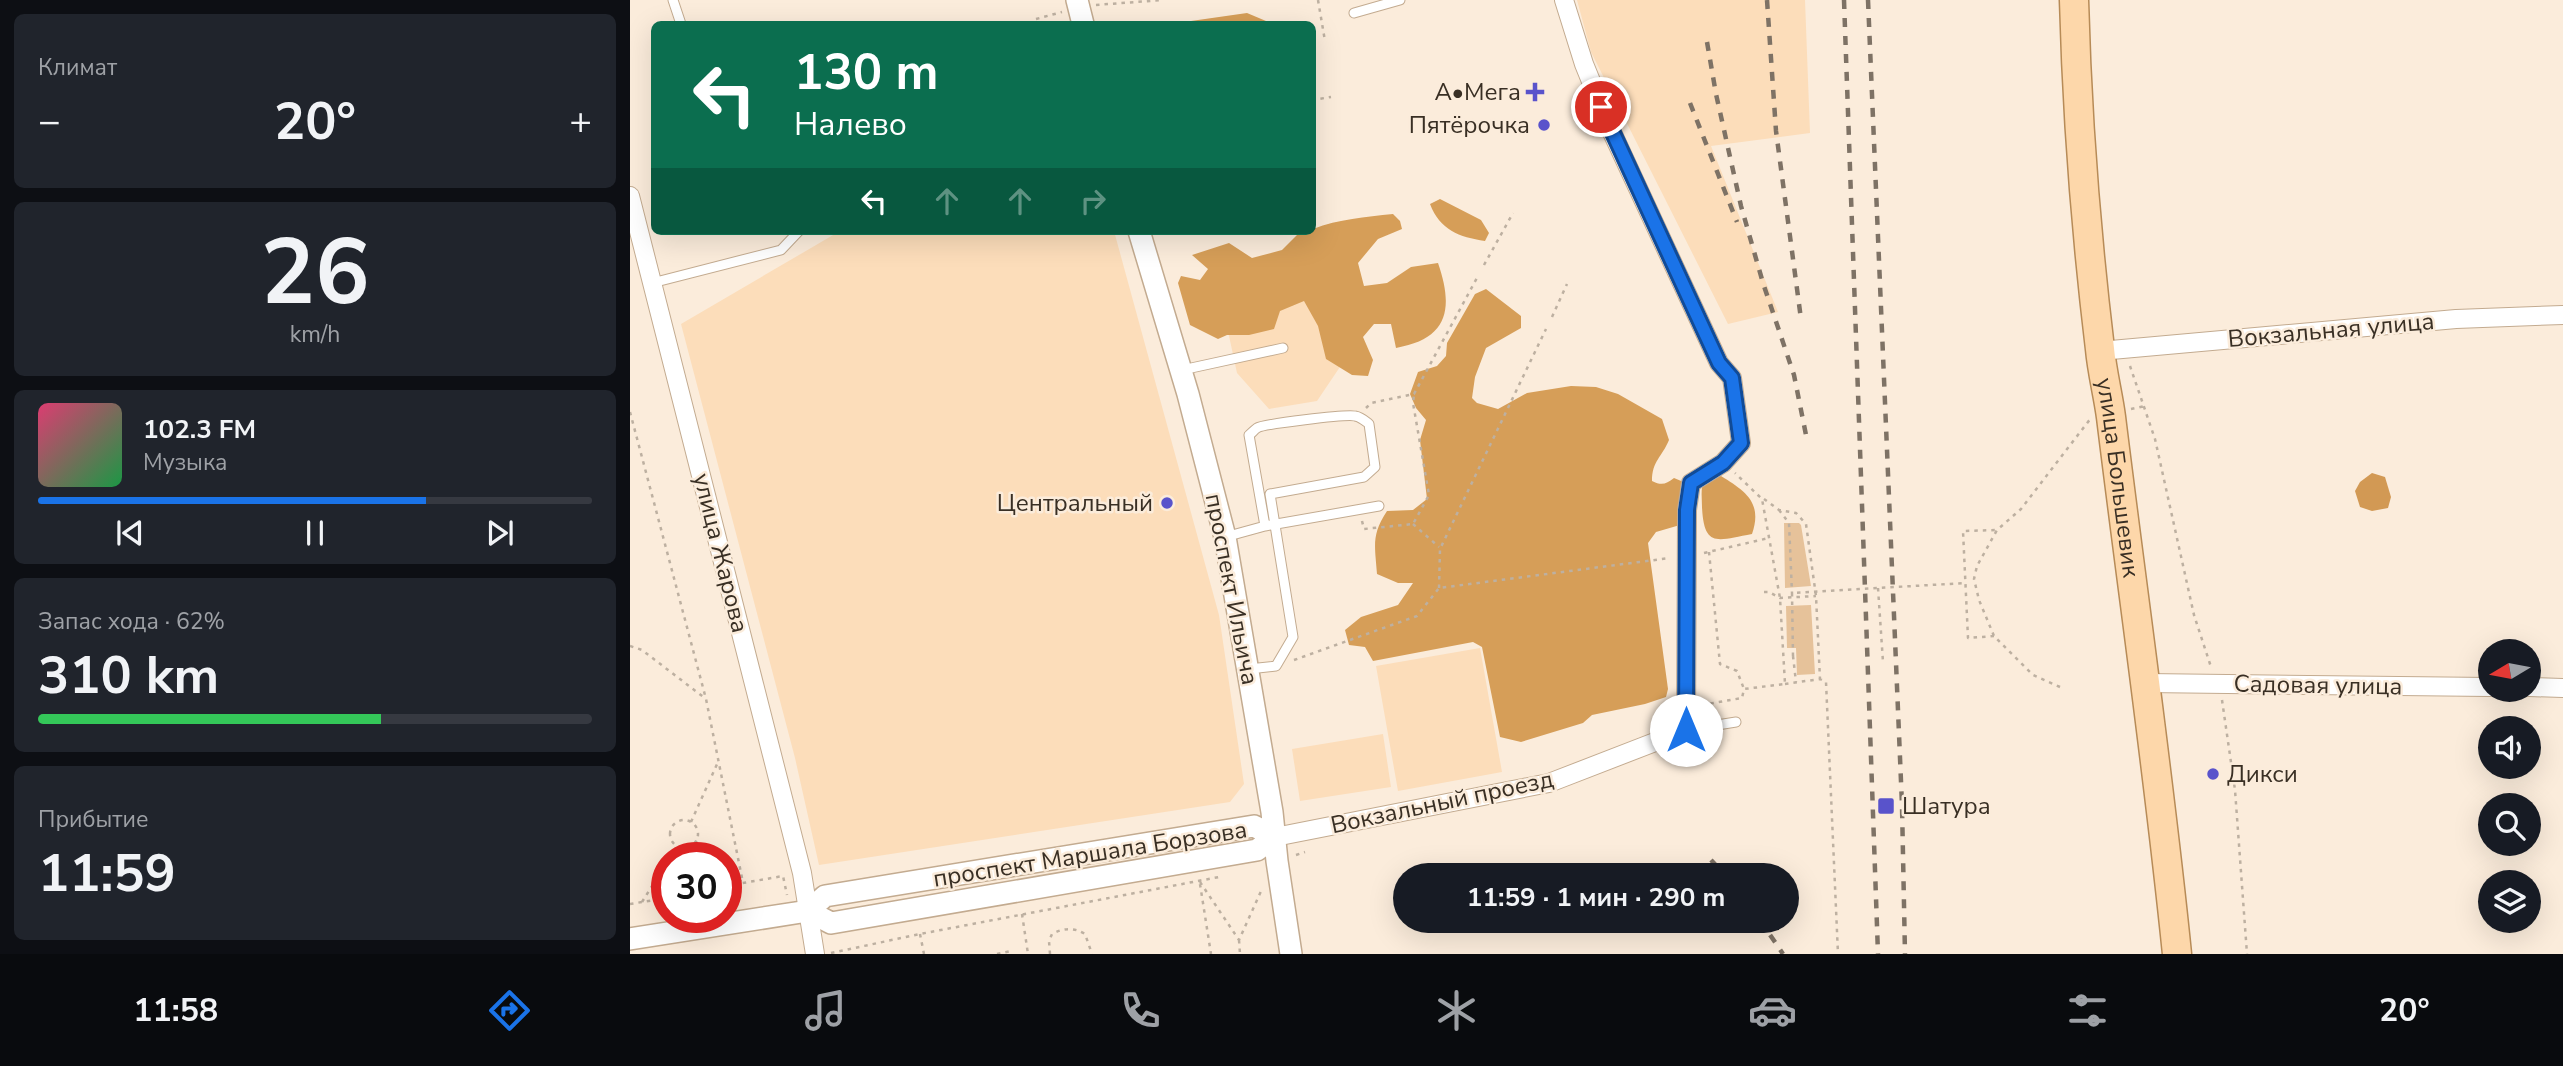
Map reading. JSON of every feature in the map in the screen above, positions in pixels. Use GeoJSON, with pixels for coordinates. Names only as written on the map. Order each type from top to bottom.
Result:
{"type":"FeatureCollection","features":[{"type":"Feature","properties":{"kind":"main road","name":"улица Большевик"},"geometry":{"type":"LineString","coordinates":[[2074,0],[2076,98],[2111,350],[2110,414],[2123,529],[2146,683],[2177,954]]}},
{"type":"Feature","properties":{"kind":"street"},"geometry":{"type":"LineString","coordinates":[[1077,0],[1082,21]]}},
{"type":"Feature","properties":{"kind":"street"},"geometry":{"type":"LineString","coordinates":[[1564,0],[1584,64],[1610,128],[1719,363],[1732,378],[1741,443],[1723,463],[1691,483],[1687,510],[1686,730]]}},
{"type":"Feature","properties":{"kind":"street","name":"улица Жарова"},"geometry":{"type":"LineString","coordinates":[[630,196],[650,284],[802,873],[815,954]]}},
{"type":"Feature","properties":{"kind":"street","name":"проспект Ильича"},"geometry":{"type":"LineString","coordinates":[[1140,235],[1181,370],[1226,537],[1275,836],[1291,954]]}},
{"type":"Feature","properties":{"kind":"street","name":"Вокзальная улица"},"geometry":{"type":"LineString","coordinates":[[2111,350],[2456,319],[2563,315]]}},
{"type":"Feature","properties":{"kind":"street","name":"Садовая улица"},"geometry":{"type":"LineString","coordinates":[[2146,683],[2478,687]]}},
{"type":"Feature","properties":{"kind":"street"},"geometry":{"type":"LineString","coordinates":[[2541,687],[2563,688]]}},
{"type":"Feature","properties":{"kind":"street","name":"Вокзальный проезд"},"geometry":{"type":"LineString","coordinates":[[1275,836],[1549,783],[1686,730]]}},
{"type":"Feature","properties":{"kind":"street","name":"проспект Маршала Борзова"},"geometry":{"type":"LineString","coordinates":[[630,939],[808,911],[831,923],[1257,850],[1275,836]]}},
{"type":"Feature","properties":{"kind":"lane"},"geometry":{"type":"LineString","coordinates":[[673,0],[680,21]]}},
{"type":"Feature","properties":{"kind":"lane"},"geometry":{"type":"LineString","coordinates":[[1354,13],[1400,0]]}},
{"type":"Feature","properties":{"kind":"lane"},"geometry":{"type":"LineString","coordinates":[[650,284],[781,250],[795,235]]}},
{"type":"Feature","properties":{"kind":"lane"},"geometry":{"type":"LineString","coordinates":[[1181,370],[1283,348]]}},
{"type":"Feature","properties":{"kind":"lane"},"geometry":{"type":"LineString","coordinates":[[1249,670],[1276,666],[1293,637],[1249,435],[1258,427],[1344,415],[1359,416],[1369,424],[1376,467],[1364,477],[1270,494],[1269,525]]}},
{"type":"Feature","properties":{"kind":"lane"},"geometry":{"type":"LineString","coordinates":[[1226,537],[1269,525],[1379,506]]}},
{"type":"Feature","properties":{"kind":"lane"},"geometry":{"type":"LineString","coordinates":[[1686,730],[1736,722]]}},
{"type":"Feature","properties":{"kind":"path"},"geometry":{"type":"LineString","coordinates":[[1108,3],[1163,0]]}},
{"type":"Feature","properties":{"kind":"path"},"geometry":{"type":"LineString","coordinates":[[1318,0],[1325,41]]}},
{"type":"Feature","properties":{"kind":"path"},"geometry":{"type":"LineString","coordinates":[[1316,99],[1331,97]]}},
{"type":"Feature","properties":{"kind":"path"},"geometry":{"type":"LineString","coordinates":[[1484,265],[1513,213]]}},
{"type":"Feature","properties":{"kind":"path"},"geometry":{"type":"LineString","coordinates":[[1413,524],[1429,495],[1413,403],[1414,394],[1478,276]]}},
{"type":"Feature","properties":{"kind":"path"},"geometry":{"type":"LineString","coordinates":[[1552,317],[1567,284]]}},
{"type":"Feature","properties":{"kind":"path"},"geometry":{"type":"LineString","coordinates":[[1276,666],[1417,615],[1439,588],[1440,548],[1546,329]]}},
{"type":"Feature","properties":{"kind":"path"},"geometry":{"type":"LineString","coordinates":[[2111,350],[2155,439],[2194,615],[2217,684],[2228,728],[2247,954]]}},
{"type":"Feature","properties":{"kind":"path"},"geometry":{"type":"LineString","coordinates":[[1359,416],[1371,403],[1414,394]]}},
{"type":"Feature","properties":{"kind":"path"},"geometry":{"type":"LineString","coordinates":[[630,412],[706,699],[743,883],[783,876]]}},
{"type":"Feature","properties":{"kind":"path"},"geometry":{"type":"LineString","coordinates":[[2060,687],[2034,675],[1994,636],[1979,600],[1974,579],[1997,530],[2021,509],[2088,418],[2110,414]]}},
{"type":"Feature","properties":{"kind":"path"},"geometry":{"type":"LineString","coordinates":[[1723,463],[1762,499],[1779,510],[1789,523],[1796,682]]}},
{"type":"Feature","properties":{"kind":"path"},"geometry":{"type":"LineString","coordinates":[[1762,499],[1780,598],[1785,684]]}},
{"type":"Feature","properties":{"kind":"path"},"geometry":{"type":"LineString","coordinates":[[1360,510],[1364,529],[1413,524],[1440,548]]}},
{"type":"Feature","properties":{"kind":"path"},"geometry":{"type":"LineString","coordinates":[[1779,510],[1796,513],[1806,524],[1816,596],[1820,679]]}},
{"type":"Feature","properties":{"kind":"path"},"geometry":{"type":"LineString","coordinates":[[1994,636],[1968,638],[1964,531],[1997,530]]}},
{"type":"Feature","properties":{"kind":"path"},"geometry":{"type":"LineString","coordinates":[[1439,588],[1686,556],[1769,538]]}},
{"type":"Feature","properties":{"kind":"path"},"geometry":{"type":"LineString","coordinates":[[1686,730],[1699,705],[1742,698],[1744,689],[1737,671],[1720,664],[1709,552]]}},
{"type":"Feature","properties":{"kind":"path"},"geometry":{"type":"LineString","coordinates":[[1791,593],[1965,583]]}},
{"type":"Feature","properties":{"kind":"path"},"geometry":{"type":"LineString","coordinates":[[1878,588],[1883,662]]}},
{"type":"Feature","properties":{"kind":"path"},"geometry":{"type":"LineString","coordinates":[[1764,592],[1780,598],[1816,596]]}},
{"type":"Feature","properties":{"kind":"path"},"geometry":{"type":"LineString","coordinates":[[630,646],[642,650],[706,699]]}},
{"type":"Feature","properties":{"kind":"path"},"geometry":{"type":"LineString","coordinates":[[1744,689],[1820,679],[1826,682],[1838,954]]}},
{"type":"Feature","properties":{"kind":"path"},"geometry":{"type":"LineString","coordinates":[[691,822],[718,762]]}},
{"type":"Feature","properties":{"kind":"path"},"geometry":{"type":"LineString","coordinates":[[674,842],[670,837],[672,827],[681,821],[691,822]]}},
{"type":"Feature","properties":{"kind":"path"},"geometry":{"type":"LineString","coordinates":[[691,822],[697,831],[695,842]]}},
{"type":"Feature","properties":{"kind":"path"},"geometry":{"type":"LineString","coordinates":[[1277,861],[1305,852]]}},
{"type":"Feature","properties":{"kind":"path"},"geometry":{"type":"LineString","coordinates":[[824,954],[920,933],[1224,876]]}},
{"type":"Feature","properties":{"kind":"path"},"geometry":{"type":"LineString","coordinates":[[1200,881],[1239,940],[1241,954]]}},
{"type":"Feature","properties":{"kind":"path"},"geometry":{"type":"LineString","coordinates":[[1200,881],[1211,954]]}},
{"type":"Feature","properties":{"kind":"path"},"geometry":{"type":"LineString","coordinates":[[642,902],[651,888]]}},
{"type":"Feature","properties":{"kind":"path"},"geometry":{"type":"LineString","coordinates":[[1239,940],[1262,889]]}},
{"type":"Feature","properties":{"kind":"path"},"geometry":{"type":"LineString","coordinates":[[630,904],[651,901]]}},
{"type":"Feature","properties":{"kind":"path"},"geometry":{"type":"LineString","coordinates":[[1022,914],[1028,954]]}},
{"type":"Feature","properties":{"kind":"path"},"geometry":{"type":"LineString","coordinates":[[1049,954],[1052,934],[1068,929],[1085,933],[1092,954]]}},
{"type":"Feature","properties":{"kind":"path"},"geometry":{"type":"LineString","coordinates":[[920,933],[924,954]]}},
{"type":"Feature","properties":{"kind":"path"},"geometry":{"type":"LineString","coordinates":[[997,954],[1011,951]]}},
{"type":"Feature","properties":{"kind":"shaded area"},"geometry":{"type":"Polygon","coordinates":[[[1577,0],[1805,0],[1810,133],[1711,146],[1778,312],[1728,324],[1591,52],[1577,0]]]}},
{"type":"Feature","properties":{"kind":"shaded area"},"geometry":{"type":"Polygon","coordinates":[[[1247,13],[1266,21],[1191,21],[1247,13]]]}},
{"type":"Feature","properties":{"kind":"shaded area"},"geometry":{"type":"Polygon","coordinates":[[[1440,199],[1481,220],[1489,233],[1485,241],[1459,234],[1445,226],[1430,204],[1440,199]]]}},
{"type":"Feature","properties":{"kind":"shaded area"},"geometry":{"type":"Polygon","coordinates":[[[1393,214],[1400,221],[1402,229],[1378,239],[1358,263],[1364,286],[1387,283],[1411,267],[1438,263],[1446,294],[1442,319],[1436,329],[1413,344],[1396,348],[1391,324],[1374,324],[1363,337],[1373,360],[1368,376],[1352,375],[1326,359],[1318,326],[1304,301],[1280,311],[1274,329],[1249,335],[1227,335],[1218,339],[1190,325],[1178,283],[1181,276],[1200,280],[1208,269],[1192,255],[1229,243],[1252,258],[1282,250],[1297,235],[1316,235],[1316,228],[1352,219],[1393,214]]]}},
{"type":"Feature","properties":{"kind":"shaded area"},"geometry":{"type":"Polygon","coordinates":[[[833,235],[1115,235],[1219,615],[1244,784],[1230,802],[819,865],[795,758],[681,324],[833,235]]]}},
{"type":"Feature","properties":{"kind":"shaded area"},"geometry":{"type":"Polygon","coordinates":[[[1297,255],[1348,355],[1317,401],[1269,409],[1237,373],[1223,308],[1297,255]]]}},
{"type":"Feature","properties":{"kind":"shaded area"},"geometry":{"type":"Polygon","coordinates":[[[1486,289],[1521,316],[1521,328],[1486,348],[1475,377],[1472,398],[1477,403],[1498,409],[1527,393],[1571,386],[1596,387],[1618,394],[1662,419],[1669,440],[1656,464],[1652,481],[1664,484],[1674,478],[1686,483],[1680,525],[1656,532],[1648,543],[1668,689],[1666,697],[1592,715],[1583,723],[1521,742],[1500,737],[1482,647],[1473,642],[1373,661],[1365,647],[1349,645],[1345,630],[1361,617],[1398,605],[1413,583],[1398,583],[1377,574],[1375,548],[1378,527],[1387,511],[1413,510],[1427,499],[1420,440],[1426,420],[1416,408],[1410,394],[1418,372],[1437,366],[1446,356],[1447,343],[1475,294],[1486,289]]]}},
{"type":"Feature","properties":{"kind":"shaded area"},"geometry":{"type":"Polygon","coordinates":[[[2372,473],[2385,477],[2391,497],[2388,508],[2372,511],[2360,507],[2355,491],[2360,482],[2372,473]]]}},
{"type":"Feature","properties":{"kind":"shaded area"},"geometry":{"type":"Polygon","coordinates":[[[1721,476],[1750,499],[1755,514],[1752,534],[1722,539],[1710,536],[1706,530],[1702,486],[1705,479],[1721,476]]]}},
{"type":"Feature","properties":{"kind":"shaded area"},"geometry":{"type":"Polygon","coordinates":[[[1784,523],[1801,525],[1811,586],[1785,588],[1784,523]]]}},
{"type":"Feature","properties":{"kind":"shaded area"},"geometry":{"type":"Polygon","coordinates":[[[1811,605],[1815,674],[1797,675],[1796,648],[1787,648],[1786,606],[1811,605]]]}},
{"type":"Feature","properties":{"kind":"shaded area"},"geometry":{"type":"Polygon","coordinates":[[[1480,648],[1502,772],[1398,791],[1376,666],[1480,648]]]}},
{"type":"Feature","properties":{"kind":"shaded area"},"geometry":{"type":"Polygon","coordinates":[[[1383,734],[1391,787],[1300,801],[1292,749],[1383,734]]]}},
{"type":"Feature","properties":{"kind":"railway"},"geometry":{"type":"LineString","coordinates":[[1767,0],[1776,131],[1801,319]]}},
{"type":"Feature","properties":{"kind":"railway"},"geometry":{"type":"LineString","coordinates":[[1844,0],[1878,954]]}},
{"type":"Feature","properties":{"kind":"railway"},"geometry":{"type":"LineString","coordinates":[[1868,0],[1902,805],[1905,954]]}},
{"type":"Feature","properties":{"kind":"railway"},"geometry":{"type":"LineString","coordinates":[[1707,42],[1741,206],[1794,375],[1806,435]]}},
{"type":"Feature","properties":{"kind":"railway"},"geometry":{"type":"LineString","coordinates":[[1690,103],[1737,222]]}},
{"type":"Feature","properties":{"kind":"railway"},"geometry":{"type":"LineString","coordinates":[[1711,860],[1714,863]]}},
{"type":"Feature","properties":{"kind":"railway"},"geometry":{"type":"LineString","coordinates":[[1769,933],[1783,954]]}},
{"type":"Feature","properties":{"kind":"place","name":"А•Мега"},"geometry":{"type":"Point","coordinates":[1535,92]}},
{"type":"Feature","properties":{"kind":"place","name":"Пятёрочка"},"geometry":{"type":"Point","coordinates":[1544,125]}},
{"type":"Feature","properties":{"kind":"place","name":"Центральный"},"geometry":{"type":"Point","coordinates":[1167,503]}},
{"type":"Feature","properties":{"kind":"place","name":"Дикси"},"geometry":{"type":"Point","coordinates":[2213,774]}},
{"type":"Feature","properties":{"kind":"place","name":"Шатура"},"geometry":{"type":"Point","coordinates":[1886,806]}},
{"type":"Feature","properties":{"kind":"route"},"geometry":{"type":"LineString","coordinates":[[1601,107],[1719,363],[1732,378],[1741,443],[1723,463],[1691,483],[1687,510],[1685,582],[1686,730]]}}]}
